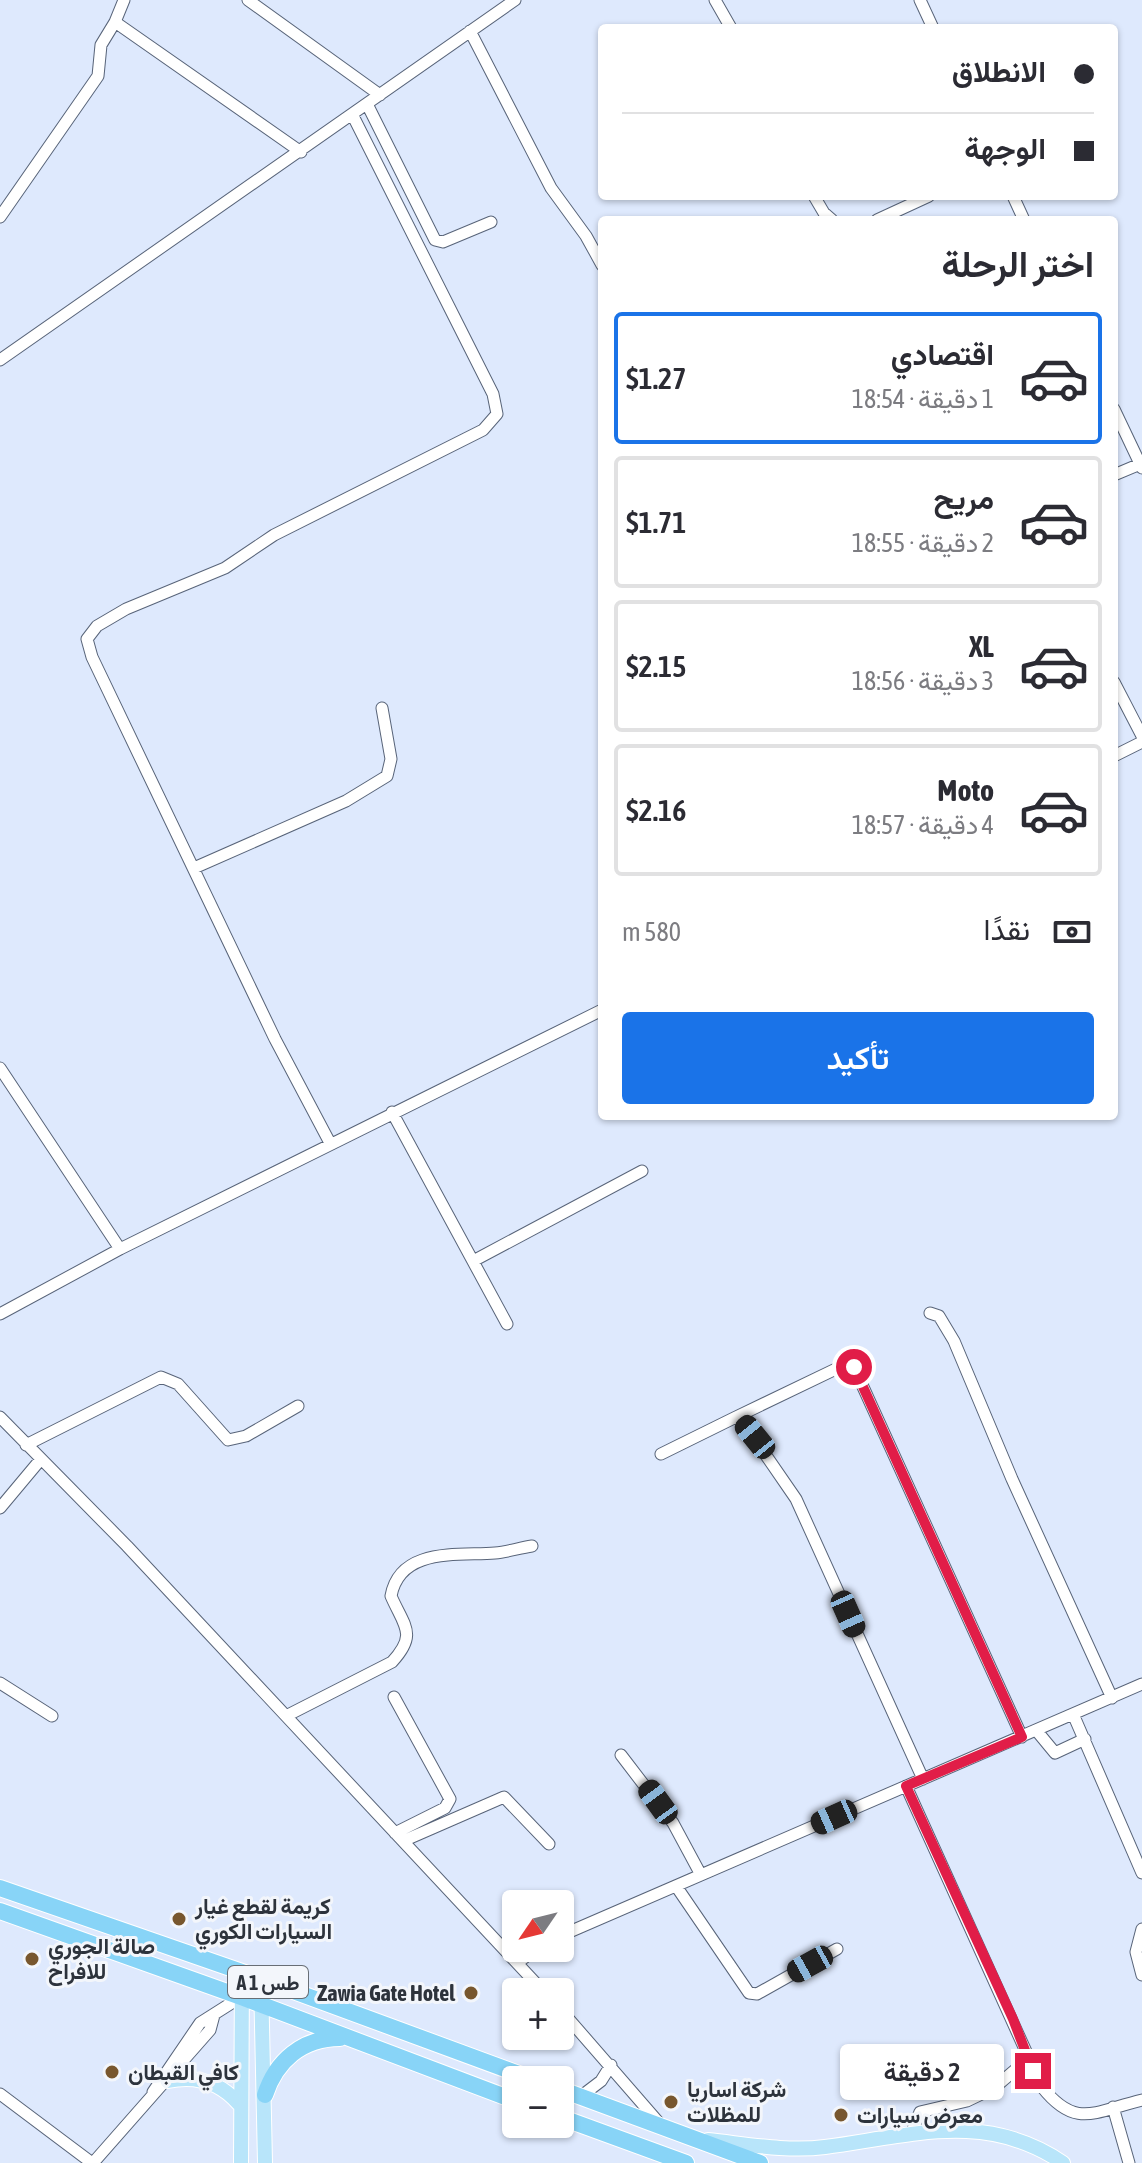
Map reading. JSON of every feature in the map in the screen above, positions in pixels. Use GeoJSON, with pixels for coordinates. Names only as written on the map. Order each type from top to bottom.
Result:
{"type":"FeatureCollection","features":[{"type":"Feature","properties":{"kind":"highway","name":"A 1 طس"},"geometry":{"type":"LineString","coordinates":[[0,1888],[242,1972],[502,2068]]}},
{"type":"Feature","properties":{"kind":"highway","name":"A 1 طس"},"geometry":{"type":"LineString","coordinates":[[0,1911],[241,1997],[502,2096]]}},
{"type":"Feature","properties":{"kind":"highway"},"geometry":{"type":"LineString","coordinates":[[265,2095],[276,2070],[296,2050],[322,2039],[350,2039]]}},
{"type":"Feature","properties":{"kind":"highway"},"geometry":{"type":"LineString","coordinates":[[574,2095],[760,2163]]}},
{"type":"Feature","properties":{"kind":"highway"},"geometry":{"type":"LineString","coordinates":[[574,2122],[686,2163]]}},
{"type":"Feature","properties":{"kind":"main road"},"geometry":{"type":"LineString","coordinates":[[241,2163],[242,1972]]}},
{"type":"Feature","properties":{"kind":"main road"},"geometry":{"type":"LineString","coordinates":[[261,1980],[265,2163]]}},
{"type":"Feature","properties":{"kind":"main road"},"geometry":{"type":"LineString","coordinates":[[168,2081],[190,2078],[213,2083],[239,2104]]}},
{"type":"Feature","properties":{"kind":"main road"},"geometry":{"type":"LineString","coordinates":[[687,2138],[806,2148],[912,2132],[957,2129],[992,2132],[1028,2143],[1063,2163]]}},
{"type":"Feature","properties":{"kind":"street"},"geometry":{"type":"LineString","coordinates":[[0,217],[98,76],[101,45],[124,0]]}},
{"type":"Feature","properties":{"kind":"street"},"geometry":{"type":"LineString","coordinates":[[248,0],[380,95]]}},
{"type":"Feature","properties":{"kind":"street"},"geometry":{"type":"LineString","coordinates":[[0,360],[515,0]]}},
{"type":"Feature","properties":{"kind":"street"},"geometry":{"type":"LineString","coordinates":[[715,0],[729,24]]}},
{"type":"Feature","properties":{"kind":"street"},"geometry":{"type":"LineString","coordinates":[[920,0],[931,24]]}},
{"type":"Feature","properties":{"kind":"street"},"geometry":{"type":"LineString","coordinates":[[115,22],[301,152]]}},
{"type":"Feature","properties":{"kind":"street"},"geometry":{"type":"LineString","coordinates":[[470,31],[551,188],[598,258]]}},
{"type":"Feature","properties":{"kind":"street"},"geometry":{"type":"LineString","coordinates":[[367,104],[435,240],[443,242],[491,222]]}},
{"type":"Feature","properties":{"kind":"street"},"geometry":{"type":"LineString","coordinates":[[330,1143],[275,1039],[92,657],[88,634],[126,609],[225,568],[274,535],[483,430],[497,414],[493,394],[353,116]]}},
{"type":"Feature","properties":{"kind":"street"},"geometry":{"type":"LineString","coordinates":[[886,216],[920,200]]}},
{"type":"Feature","properties":{"kind":"street"},"geometry":{"type":"LineString","coordinates":[[1118,417],[1141,466],[1118,474]]}},
{"type":"Feature","properties":{"kind":"street"},"geometry":{"type":"LineString","coordinates":[[1118,690],[1142,736]]}},
{"type":"Feature","properties":{"kind":"street"},"geometry":{"type":"LineString","coordinates":[[194,868],[346,801],[387,776],[391,759],[382,708]]}},
{"type":"Feature","properties":{"kind":"street"},"geometry":{"type":"LineString","coordinates":[[1118,754],[1142,742]]}},
{"type":"Feature","properties":{"kind":"street"},"geometry":{"type":"LineString","coordinates":[[0,1314],[120,1249],[598,1012]]}},
{"type":"Feature","properties":{"kind":"street"},"geometry":{"type":"LineString","coordinates":[[0,1068],[120,1249]]}},
{"type":"Feature","properties":{"kind":"street"},"geometry":{"type":"LineString","coordinates":[[392,1112],[507,1324]]}},
{"type":"Feature","properties":{"kind":"street"},"geometry":{"type":"LineString","coordinates":[[475,1260],[642,1171]]}},
{"type":"Feature","properties":{"kind":"street"},"geometry":{"type":"LineString","coordinates":[[930,1313],[939,1316],[954,1341],[1012,1479],[1112,1698]]}},
{"type":"Feature","properties":{"kind":"street"},"geometry":{"type":"LineString","coordinates":[[661,1454],[840,1367],[854,1367],[1022,1737]]}},
{"type":"Feature","properties":{"kind":"street"},"geometry":{"type":"LineString","coordinates":[[26,1445],[161,1377],[178,1384],[228,1440],[246,1436],[298,1406]]}},
{"type":"Feature","properties":{"kind":"street"},"geometry":{"type":"LineString","coordinates":[[0,1417],[531,1978]]}},
{"type":"Feature","properties":{"kind":"street"},"geometry":{"type":"LineString","coordinates":[[736,1417],[766,1450],[796,1499],[923,1779]]}},
{"type":"Feature","properties":{"kind":"street"},"geometry":{"type":"LineString","coordinates":[[0,1508],[41,1459]]}},
{"type":"Feature","properties":{"kind":"street"},"geometry":{"type":"LineString","coordinates":[[286,1716],[392,1662],[404,1649],[407,1624],[391,1596],[393,1582],[404,1571],[426,1558],[440,1555],[494,1553],[532,1546]]}},
{"type":"Feature","properties":{"kind":"street"},"geometry":{"type":"LineString","coordinates":[[0,1683],[52,1716]]}},
{"type":"Feature","properties":{"kind":"street"},"geometry":{"type":"LineString","coordinates":[[574,1930],[1142,1684]]}},
{"type":"Feature","properties":{"kind":"street"},"geometry":{"type":"LineString","coordinates":[[394,1697],[450,1799],[445,1808],[399,1837]]}},
{"type":"Feature","properties":{"kind":"street"},"geometry":{"type":"LineString","coordinates":[[1073,1714],[1142,1873]]}},
{"type":"Feature","properties":{"kind":"street"},"geometry":{"type":"LineString","coordinates":[[1036,1730],[1048,1749],[1055,1753],[1085,1739]]}},
{"type":"Feature","properties":{"kind":"street"},"geometry":{"type":"LineString","coordinates":[[621,1755],[673,1823],[701,1875]]}},
{"type":"Feature","properties":{"kind":"street"},"geometry":{"type":"LineString","coordinates":[[906,1786],[1013,2019],[1037,2080],[1067,2113],[1077,2116],[1142,2100]]}},
{"type":"Feature","properties":{"kind":"street"},"geometry":{"type":"LineString","coordinates":[[399,1837],[504,1797],[549,1844]]}},
{"type":"Feature","properties":{"kind":"street"},"geometry":{"type":"LineString","coordinates":[[676,1886],[749,1993],[757,1994],[837,1949]]}},
{"type":"Feature","properties":{"kind":"street"},"geometry":{"type":"LineString","coordinates":[[1142,1929],[1136,1952],[1142,1975]]}},
{"type":"Feature","properties":{"kind":"street"},"geometry":{"type":"LineString","coordinates":[[0,2094],[93,2163],[153,2092],[194,2030],[241,1997]]}},
{"type":"Feature","properties":{"kind":"street"},"geometry":{"type":"LineString","coordinates":[[153,2092],[168,2081],[210,2030],[214,2015]]}},
{"type":"Feature","properties":{"kind":"street"},"geometry":{"type":"LineString","coordinates":[[574,2024],[663,2127]]}},
{"type":"Feature","properties":{"kind":"street"},"geometry":{"type":"LineString","coordinates":[[912,2132],[920,2112],[967,2101],[994,2088],[1028,2059]]}},
{"type":"Feature","properties":{"kind":"street"},"geometry":{"type":"LineString","coordinates":[[580,2097],[601,2081],[611,2065]]}},
{"type":"Feature","properties":{"kind":"street"},"geometry":{"type":"LineString","coordinates":[[1113,2107],[1129,2163]]}},
{"type":"Feature","properties":{"kind":"place","name":"كريمة لقطع غيار السيارات الكوري"},"geometry":{"type":"Point","coordinates":[179,1919]}},
{"type":"Feature","properties":{"kind":"place","name":"صالة الجوري للافراح"},"geometry":{"type":"Point","coordinates":[32,1959]}},
{"type":"Feature","properties":{"kind":"place","name":"Zawia Gate Hotel"},"geometry":{"type":"Point","coordinates":[471,1993]}},
{"type":"Feature","properties":{"kind":"place","name":"كافي القبطان"},"geometry":{"type":"Point","coordinates":[112,2072]}},
{"type":"Feature","properties":{"kind":"place","name":"شركة اساريا للمظلات"},"geometry":{"type":"Point","coordinates":[671,2102]}},
{"type":"Feature","properties":{"kind":"place","name":"معرض سيارات"},"geometry":{"type":"Point","coordinates":[841,2115]}},
{"type":"Feature","properties":{"kind":"route"},"geometry":{"type":"LineString","coordinates":[[854,1367],[1022,1737],[906,1786],[1013,2019],[1033,2071]]}}]}
